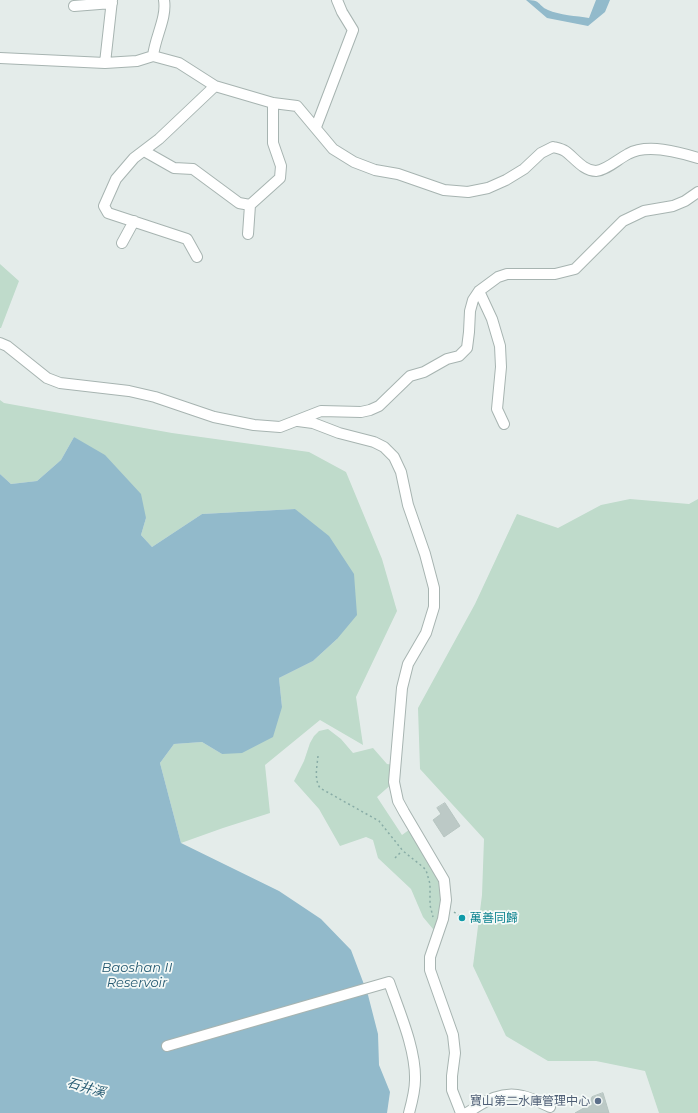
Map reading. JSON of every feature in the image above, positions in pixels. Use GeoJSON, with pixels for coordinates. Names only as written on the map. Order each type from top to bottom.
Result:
{"type":"FeatureCollection","features":[{"type":"Feature","properties":{"kind":"street"},"geometry":{"type":"LineString","coordinates":[[153,56],[154,46],[165,8],[164,0]]}},
{"type":"Feature","properties":{"kind":"street"},"geometry":{"type":"LineString","coordinates":[[316,127],[353,30],[342,12],[337,0]]}},
{"type":"Feature","properties":{"kind":"street"},"geometry":{"type":"LineString","coordinates":[[74,6],[112,2],[105,63]]}},
{"type":"Feature","properties":{"kind":"street"},"geometry":{"type":"LineString","coordinates":[[0,58],[105,63],[137,61],[153,56],[179,63],[215,86],[273,103],[297,106],[333,149],[354,162],[375,170],[398,174],[444,190],[468,192],[488,188],[506,180],[524,169],[541,153],[553,147],[564,150],[586,168],[595,171],[604,168],[630,152],[646,149],[678,152],[698,158]]}},
{"type":"Feature","properties":{"kind":"street"},"geometry":{"type":"LineString","coordinates":[[197,257],[187,239],[108,213],[104,206],[116,179],[134,158],[159,139],[215,86]]}},
{"type":"Feature","properties":{"kind":"street"},"geometry":{"type":"LineString","coordinates":[[248,234],[250,205],[280,178],[281,166],[273,143],[273,103]]}},
{"type":"Feature","properties":{"kind":"street"},"geometry":{"type":"LineString","coordinates":[[144,150],[174,168],[193,169],[239,203],[250,205]]}},
{"type":"Feature","properties":{"kind":"street"},"geometry":{"type":"LineString","coordinates":[[0,342],[48,378],[60,383],[129,391],[155,397],[214,417],[254,425],[280,427],[321,411],[361,412],[379,406],[410,376],[424,372],[447,359],[459,356],[467,348],[470,311],[473,300],[479,291],[498,277],[507,274],[555,274],[575,269],[623,221],[644,211],[673,206],[685,201],[698,192]]}},
{"type":"Feature","properties":{"kind":"street"},"geometry":{"type":"LineString","coordinates":[[122,243],[134,221]]}},
{"type":"Feature","properties":{"kind":"street"},"geometry":{"type":"LineString","coordinates":[[479,291],[492,319],[500,346],[501,367],[497,409],[504,424]]}},
{"type":"Feature","properties":{"kind":"street"},"geometry":{"type":"LineString","coordinates":[[298,420],[313,423],[339,433],[374,442],[384,447],[394,457],[401,472],[408,505],[429,568],[434,588],[434,607],[426,633],[408,664],[402,688],[394,782],[398,801],[444,880],[446,900],[443,919],[430,957],[430,970],[453,1035],[455,1053],[452,1090],[461,1113]]}},
{"type":"Feature","properties":{"kind":"street"},"geometry":{"type":"LineString","coordinates":[[167,1046],[389,982],[414,1059],[415,1080],[413,1100],[409,1113]]}},
{"type":"Feature","properties":{"kind":"street"},"geometry":{"type":"LineString","coordinates":[[467,1113],[486,1100],[503,1094],[523,1096],[550,1107]]}},
{"type":"Feature","properties":{"kind":"path"},"geometry":{"type":"LineString","coordinates":[[318,756],[316,775],[320,788],[379,821],[402,851],[418,862],[426,870],[430,884],[431,912],[440,929]]}},
{"type":"Feature","properties":{"kind":"path"},"geometry":{"type":"LineString","coordinates":[[395,858],[402,851]]}},
{"type":"Feature","properties":{"kind":"green space"},"geometry":{"type":"Polygon","coordinates":[[[0,264],[19,281],[1,328],[0,328],[0,264]]]}},
{"type":"Feature","properties":{"kind":"green space"},"geometry":{"type":"Polygon","coordinates":[[[0,400],[4,403],[172,433],[309,452],[346,472],[382,559],[397,611],[356,697],[363,745],[320,720],[265,765],[270,813],[181,843],[160,763],[174,744],[202,742],[222,754],[282,707],[279,678],[313,661],[337,639],[295,509],[202,514],[152,547],[141,535],[146,518],[74,437],[61,460],[37,481],[11,484],[0,474],[0,400]]]}},
{"type":"Feature","properties":{"kind":"green space"},"geometry":{"type":"Polygon","coordinates":[[[630,499],[689,504],[698,499],[698,1113],[659,1113],[645,1071],[596,1061],[548,1061],[506,1036],[473,966],[482,895],[484,839],[420,769],[418,708],[475,604],[517,514],[558,528],[601,505],[630,499]]]}},
{"type":"Feature","properties":{"kind":"green space"},"geometry":{"type":"Polygon","coordinates":[[[328,729],[341,739],[353,753],[373,748],[387,764],[395,765],[394,782],[377,797],[402,835],[413,827],[444,880],[438,935],[423,917],[411,889],[378,858],[373,840],[366,837],[340,846],[319,809],[294,781],[314,736],[319,731],[328,729]]]}},
{"type":"Feature","properties":{"kind":"water"},"geometry":{"type":"Polygon","coordinates":[[[526,0],[535,1],[552,12],[589,18],[596,0],[610,0],[605,12],[588,26],[547,18],[526,0]]]}},
{"type":"Feature","properties":{"kind":"water","name":"Baoshan II Reservoir"},"geometry":{"type":"Polygon","coordinates":[[[74,437],[105,455],[141,494],[146,518],[141,535],[152,547],[202,514],[295,509],[329,536],[354,574],[357,615],[337,639],[313,661],[279,678],[282,707],[273,737],[242,753],[222,754],[202,742],[174,744],[160,763],[181,843],[279,891],[321,919],[351,950],[368,995],[378,1034],[379,1065],[390,1092],[387,1113],[0,1113],[0,474],[11,484],[37,481],[61,460],[74,437]]]}},
{"type":"Feature","properties":{"kind":"building"},"geometry":{"type":"Polygon","coordinates":[[[445,803],[460,826],[444,837],[433,820],[441,814],[437,808],[445,803]]]}},
{"type":"Feature","properties":{"kind":"building","name":"寶山第二水庫管理中心"},"geometry":{"type":"Polygon","coordinates":[[[603,1093],[609,1113],[575,1113],[589,1105],[592,1097],[603,1093]]]}},
{"type":"Feature","properties":{"kind":"place","name":"萬善同歸"},"geometry":{"type":"Point","coordinates":[462,918]}},
{"type":"Feature","properties":{"kind":"place","name":"寶山第二水庫管理中心"},"geometry":{"type":"Point","coordinates":[598,1101]}},
{"type":"Feature","properties":{"kind":"water label","name":"石井溪"},"geometry":{"type":"Point","coordinates":[86,1088]}}]}
